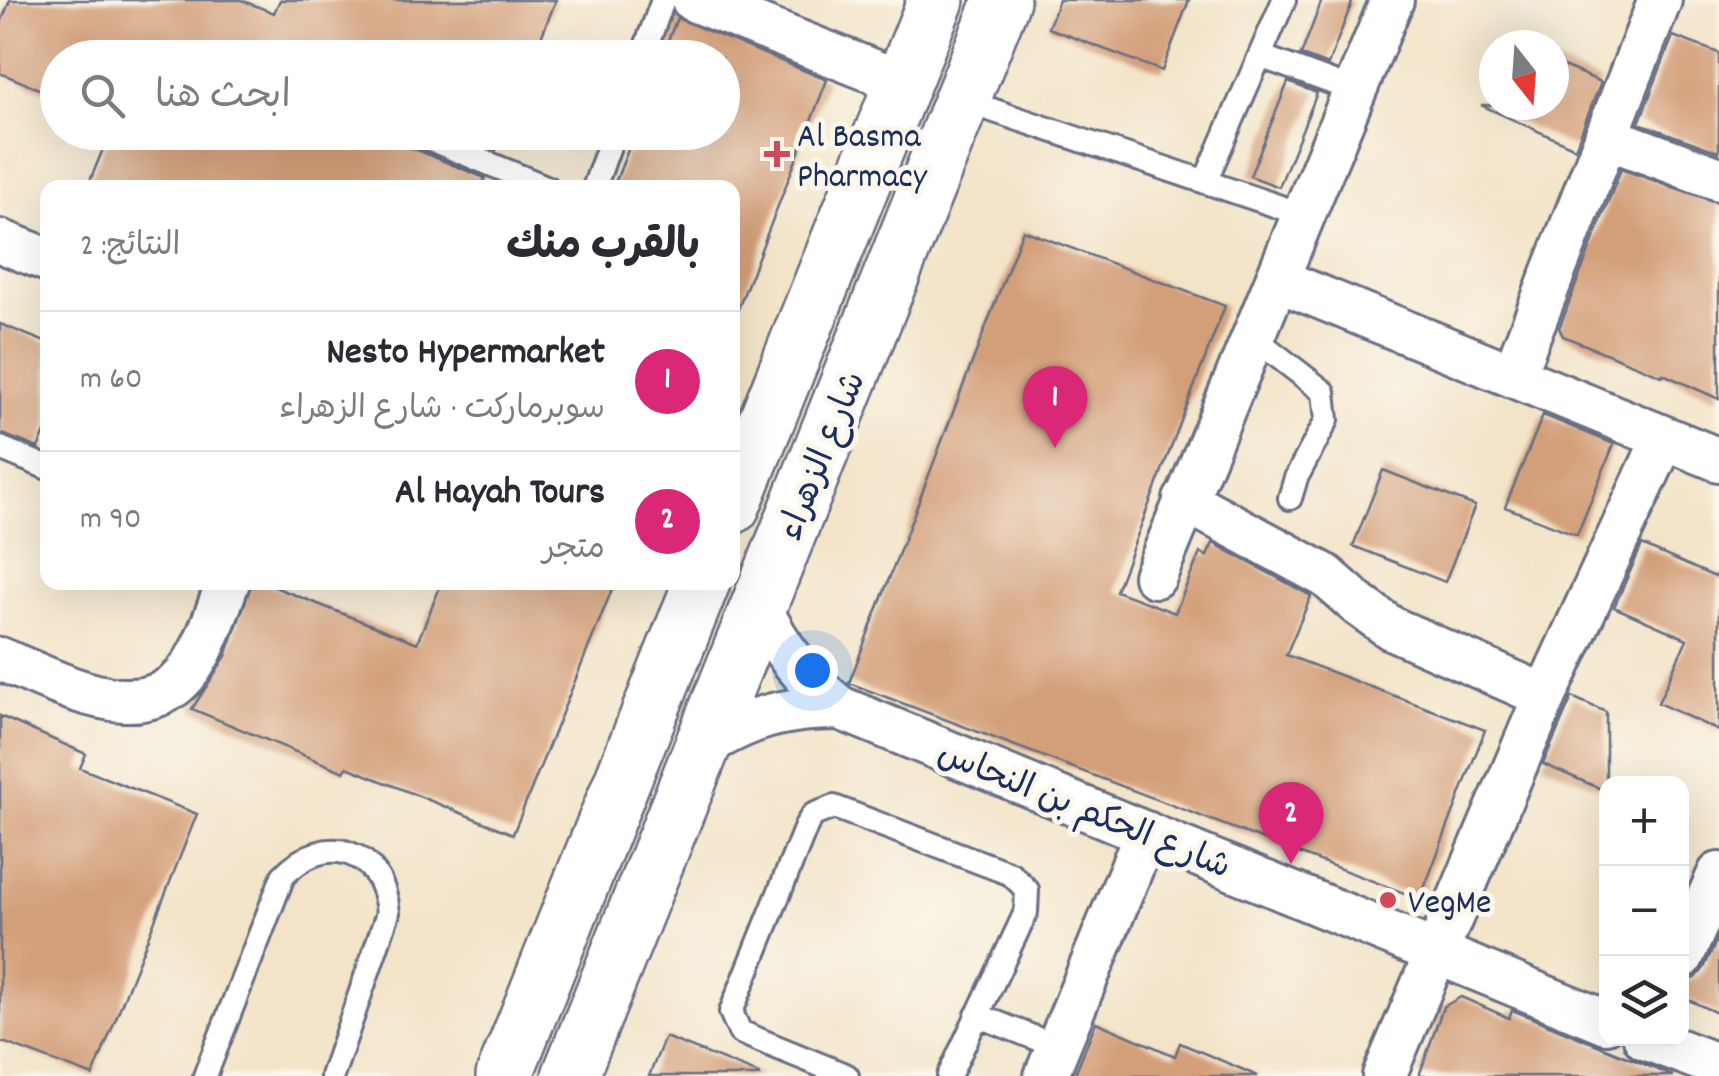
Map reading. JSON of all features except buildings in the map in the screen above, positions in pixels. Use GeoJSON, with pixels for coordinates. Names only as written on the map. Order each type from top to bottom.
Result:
{"type":"FeatureCollection","features":[{"type":"Feature","properties":{"kind":"main road","name":"شارع الزهراء"},"geometry":{"type":"LineString","coordinates":[[570,1076],[1002,0]]}},
{"type":"Feature","properties":{"kind":"main road","name":"شارع الزهراء"},"geometry":{"type":"LineString","coordinates":[[740,486],[934,1]]}},
{"type":"Feature","properties":{"kind":"main road"},"geometry":{"type":"LineString","coordinates":[[504,1076],[699,590]]}},
{"type":"Feature","properties":{"kind":"street"},"geometry":{"type":"LineString","coordinates":[[693,0],[903,83]]}},
{"type":"Feature","properties":{"kind":"street"},"geometry":{"type":"LineString","coordinates":[[1154,576],[1392,0]]}},
{"type":"Feature","properties":{"kind":"street"},"geometry":{"type":"LineString","coordinates":[[1513,376],[1660,0]]}},
{"type":"Feature","properties":{"kind":"street"},"geometry":{"type":"LineString","coordinates":[[1606,138],[1719,179]]}},
{"type":"Feature","properties":{"kind":"street"},"geometry":{"type":"LineString","coordinates":[[0,241],[40,257]]}},
{"type":"Feature","properties":{"kind":"street"},"geometry":{"type":"LineString","coordinates":[[1278,280],[1719,460]]}},
{"type":"Feature","properties":{"kind":"street"},"geometry":{"type":"LineString","coordinates":[[1384,1076],[1545,696],[1664,438]]}},
{"type":"Feature","properties":{"kind":"street"},"geometry":{"type":"LineString","coordinates":[[1185,500],[1326,576],[1392,628],[1545,696]]}},
{"type":"Feature","properties":{"kind":"street"},"geometry":{"type":"LineString","coordinates":[[0,659],[104,700],[124,702],[157,694],[185,675],[198,656],[225,590]]}},
{"type":"Feature","properties":{"kind":"street","name":"شارع الحكم بن النحاس"},"geometry":{"type":"LineString","coordinates":[[760,605],[773,635],[792,663],[814,688],[840,708],[1599,1019]]}},
{"type":"Feature","properties":{"kind":"street","name":"شارع الحكم بن النحاس"},"geometry":{"type":"LineString","coordinates":[[702,747],[733,727],[767,714],[840,708]]}},
{"type":"Feature","properties":{"kind":"street"},"geometry":{"type":"LineString","coordinates":[[1052,1062],[1146,833]]}},
{"type":"Feature","properties":{"kind":"street"},"geometry":{"type":"LineString","coordinates":[[1682,956],[1719,874]]}},
{"type":"Feature","properties":{"kind":"street"},"geometry":{"type":"LineString","coordinates":[[1666,1046],[1719,1066]]}},
{"type":"Feature","properties":{"kind":"lane"},"geometry":{"type":"LineString","coordinates":[[649,40],[663,0]]}},
{"type":"Feature","properties":{"kind":"lane"},"geometry":{"type":"LineString","coordinates":[[1205,182],[1284,0]]}},
{"type":"Feature","properties":{"kind":"lane"},"geometry":{"type":"LineString","coordinates":[[1260,56],[1355,91]]}},
{"type":"Feature","properties":{"kind":"lane"},"geometry":{"type":"LineString","coordinates":[[962,100],[1304,215]]}},
{"type":"Feature","properties":{"kind":"lane"},"geometry":{"type":"LineString","coordinates":[[457,150],[529,180]]}},
{"type":"Feature","properties":{"kind":"lane"},"geometry":{"type":"LineString","coordinates":[[597,180],[608,150]]}},
{"type":"Feature","properties":{"kind":"lane"},"geometry":{"type":"LineString","coordinates":[[1253,337],[1324,392],[1327,420],[1296,478],[1290,498]]}},
{"type":"Feature","properties":{"kind":"lane"},"geometry":{"type":"LineString","coordinates":[[0,448],[40,465]]}},
{"type":"Feature","properties":{"kind":"lane"},"geometry":{"type":"LineString","coordinates":[[847,1076],[740,1032],[730,1012],[807,824],[823,809],[834,807],[1020,880],[1027,890],[1026,912],[949,1076]]}},
{"type":"Feature","properties":{"kind":"lane"},"geometry":{"type":"LineString","coordinates":[[206,1076],[283,876],[312,853],[331,850],[367,862],[380,877],[387,894],[388,913],[332,1076]]}},
{"type":"Feature","properties":{"kind":"lane"},"geometry":{"type":"LineString","coordinates":[[978,1015],[1052,1062]]}},
{"type":"Feature","properties":{"kind":"place","name":"Al Basma Pharmacy"},"geometry":{"type":"Point","coordinates":[777,154]}},
{"type":"Feature","properties":{"kind":"place","name":"Nesto Hypermarket"},"geometry":{"type":"Point","coordinates":[1055,448]}},
{"type":"Feature","properties":{"kind":"place","name":"Al Hayah Tours"},"geometry":{"type":"Point","coordinates":[1291,864]}},
{"type":"Feature","properties":{"kind":"place","name":"VegMe"},"geometry":{"type":"Point","coordinates":[1388,900]}}]}
